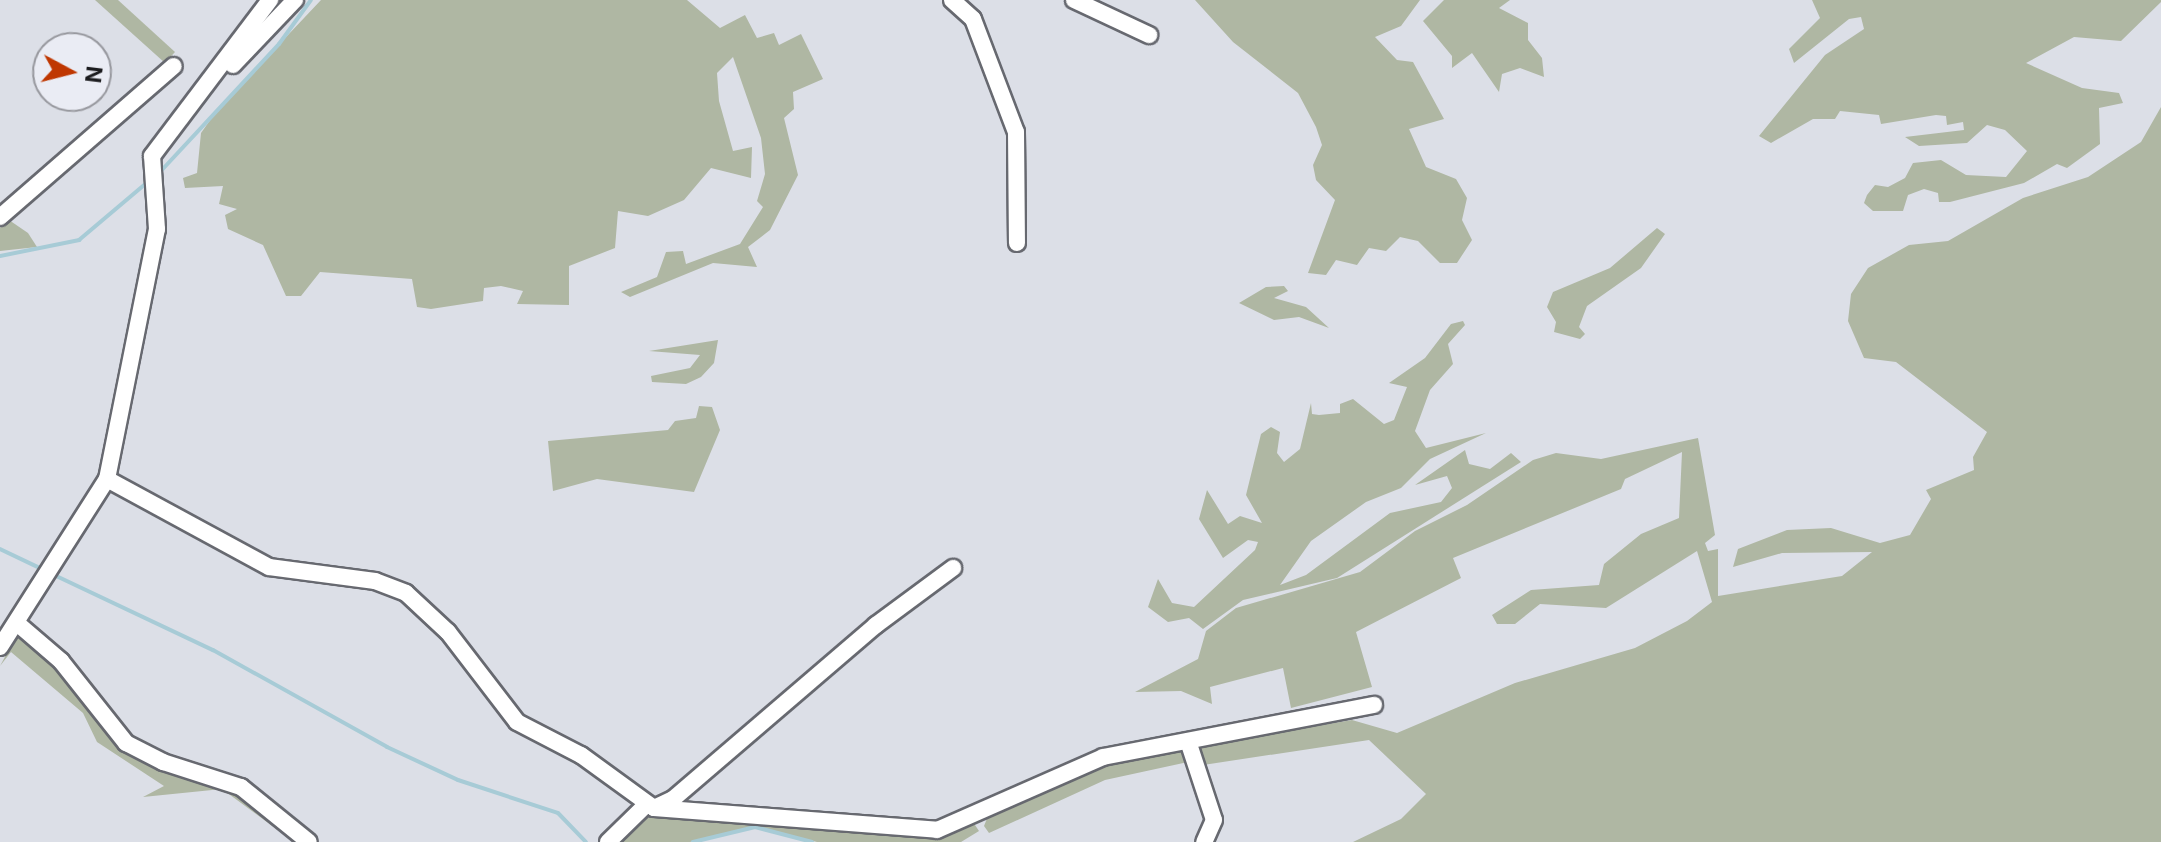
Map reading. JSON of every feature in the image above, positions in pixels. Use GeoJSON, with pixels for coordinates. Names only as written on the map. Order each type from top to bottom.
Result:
{"type":"FeatureCollection","features":[{"type":"Feature","properties":{"kind":"street"},"geometry":{"type":"LineString","coordinates":[[0,647],[18,624],[107,479],[157,229],[152,156],[270,0]]}},
{"type":"Feature","properties":{"kind":"street"},"geometry":{"type":"LineString","coordinates":[[182,118],[295,0]]}},
{"type":"Feature","properties":{"kind":"street"},"geometry":{"type":"LineString","coordinates":[[952,0],[973,19],[1016,132],[1017,243]]}},
{"type":"Feature","properties":{"kind":"street"},"geometry":{"type":"LineString","coordinates":[[1074,0],[1149,35]]}},
{"type":"Feature","properties":{"kind":"street"},"geometry":{"type":"LineString","coordinates":[[0,217],[174,66]]}},
{"type":"Feature","properties":{"kind":"street"},"geometry":{"type":"LineString","coordinates":[[107,479],[269,567],[357,578],[406,593],[448,632],[517,722],[581,755],[650,806],[937,830],[1103,757],[1374,705]]}},
{"type":"Feature","properties":{"kind":"street"},"geometry":{"type":"LineString","coordinates":[[608,842],[650,806],[673,799],[876,625],[953,568]]}},
{"type":"Feature","properties":{"kind":"street"},"geometry":{"type":"LineString","coordinates":[[18,624],[61,661],[126,743],[163,762],[241,787],[309,842]]}},
{"type":"Feature","properties":{"kind":"street"},"geometry":{"type":"LineString","coordinates":[[1188,741],[1214,820],[1204,842]]}},
{"type":"Feature","properties":{"kind":"green space"},"geometry":{"type":"Polygon","coordinates":[[[95,0],[118,0],[175,52],[165,63],[95,0]]]}},
{"type":"Feature","properties":{"kind":"green space"},"geometry":{"type":"Polygon","coordinates":[[[321,0],[687,0],[720,28],[745,15],[757,38],[774,33],[779,45],[801,34],[823,79],[793,92],[794,109],[784,118],[798,175],[770,230],[748,247],[757,267],[713,263],[630,297],[621,292],[657,277],[666,252],[683,251],[686,264],[740,244],[763,207],[757,201],[765,174],[761,138],[733,57],[717,73],[719,101],[733,151],[752,147],[751,178],[711,168],[684,200],[648,216],[618,211],[615,248],[569,266],[569,305],[517,304],[523,291],[501,286],[484,288],[483,301],[431,309],[417,307],[412,279],[320,272],[301,296],[286,296],[263,245],[228,229],[225,215],[237,209],[219,204],[223,186],[185,188],[183,178],[197,173],[201,133],[218,109],[321,0]]]}},
{"type":"Feature","properties":{"kind":"green space"},"geometry":{"type":"Polygon","coordinates":[[[1195,0],[1420,0],[1401,26],[1375,37],[1397,60],[1413,62],[1444,119],[1409,129],[1426,167],[1456,179],[1467,198],[1462,220],[1472,240],[1457,263],[1440,263],[1418,241],[1400,237],[1386,251],[1369,248],[1357,265],[1336,260],[1326,275],[1308,273],[1335,200],[1316,180],[1313,165],[1322,145],[1316,127],[1298,93],[1233,42],[1195,0]]]}},
{"type":"Feature","properties":{"kind":"green space"},"geometry":{"type":"Polygon","coordinates":[[[1444,0],[1510,0],[1499,8],[1528,23],[1528,40],[1542,58],[1544,77],[1520,68],[1502,74],[1499,92],[1472,53],[1452,68],[1452,56],[1423,21],[1444,0]]]}},
{"type":"Feature","properties":{"kind":"green space"},"geometry":{"type":"Polygon","coordinates":[[[1812,0],[2161,2],[2121,41],[2074,37],[2026,63],[2082,88],[2119,93],[2123,103],[2099,108],[2100,144],[2067,168],[2057,164],[2024,183],[1950,202],[1939,202],[1938,193],[1924,189],[1908,195],[1903,211],[1873,211],[1864,203],[1875,185],[1888,187],[1905,178],[1913,163],[1941,160],[1966,175],[2006,177],[2027,151],[2005,130],[1987,125],[1967,143],[1919,146],[1905,137],[1964,130],[1963,122],[1947,125],[1946,116],[1936,115],[1881,124],[1879,115],[1840,111],[1835,119],[1813,119],[1771,143],[1759,136],[1825,55],[1864,29],[1861,17],[1849,19],[1794,63],[1789,49],[1820,18],[1812,0]]]}},
{"type":"Feature","properties":{"kind":"green space"},"geometry":{"type":"Polygon","coordinates":[[[2161,107],[2161,842],[1353,842],[1401,819],[1426,794],[1369,740],[1203,765],[1192,747],[1352,720],[1397,733],[1515,683],[1635,648],[1687,621],[1712,602],[1697,551],[1606,608],[1540,604],[1515,624],[1497,624],[1492,615],[1531,590],[1599,585],[1604,564],[1641,534],[1679,518],[1682,452],[1625,479],[1621,489],[1453,558],[1461,578],[1356,632],[1372,687],[1291,708],[1283,668],[1210,687],[1212,704],[1181,691],[1135,692],[1198,659],[1206,631],[1236,608],[1360,572],[1415,531],[1467,505],[1533,460],[1556,453],[1601,459],[1698,438],[1715,535],[1705,543],[1708,551],[1718,549],[1718,596],[1842,576],[1872,552],[1782,553],[1733,567],[1738,549],[1787,530],[1831,528],[1880,543],[1910,535],[1931,499],[1926,490],[1974,470],[1973,457],[1987,432],[1896,362],[1864,358],[1848,321],[1851,294],[1868,268],[1909,245],[1948,241],[2023,198],[2088,177],[2141,142],[2161,107]]]}},
{"type":"Feature","properties":{"kind":"green space"},"geometry":{"type":"Polygon","coordinates":[[[9,220],[28,233],[37,247],[0,251],[0,228],[9,220]]]}},
{"type":"Feature","properties":{"kind":"green space"},"geometry":{"type":"Polygon","coordinates":[[[1657,228],[1665,234],[1641,268],[1587,306],[1579,327],[1585,334],[1580,339],[1554,332],[1556,322],[1547,307],[1553,292],[1610,268],[1657,228]]]}},
{"type":"Feature","properties":{"kind":"green space"},"geometry":{"type":"Polygon","coordinates":[[[1284,286],[1288,291],[1274,298],[1306,307],[1329,328],[1299,317],[1274,320],[1239,303],[1266,287],[1284,286]]]}},
{"type":"Feature","properties":{"kind":"green space"},"geometry":{"type":"Polygon","coordinates":[[[1463,321],[1465,325],[1448,344],[1453,364],[1430,390],[1415,431],[1426,448],[1486,433],[1430,459],[1401,488],[1366,502],[1311,541],[1280,585],[1306,575],[1390,513],[1441,502],[1452,488],[1447,476],[1415,485],[1465,450],[1469,464],[1490,469],[1511,453],[1521,462],[1337,578],[1243,600],[1203,629],[1189,618],[1168,622],[1148,607],[1158,579],[1172,603],[1194,607],[1255,550],[1258,542],[1248,540],[1223,558],[1199,519],[1207,490],[1228,524],[1240,516],[1262,523],[1246,495],[1261,434],[1271,427],[1280,432],[1277,453],[1284,462],[1300,449],[1311,403],[1312,414],[1340,413],[1340,404],[1353,399],[1384,424],[1394,420],[1407,387],[1389,383],[1425,358],[1451,324],[1463,321]]]}},
{"type":"Feature","properties":{"kind":"green space"},"geometry":{"type":"Polygon","coordinates":[[[718,340],[714,363],[701,377],[686,384],[652,382],[651,376],[690,368],[700,355],[649,351],[718,340]]]}},
{"type":"Feature","properties":{"kind":"green space"},"geometry":{"type":"Polygon","coordinates":[[[699,406],[712,407],[720,430],[694,492],[597,479],[553,491],[548,441],[668,430],[675,421],[696,418],[699,406]]]}},
{"type":"Feature","properties":{"kind":"green space"},"geometry":{"type":"Polygon","coordinates":[[[20,629],[118,740],[237,789],[304,842],[294,842],[222,789],[143,797],[164,786],[97,742],[83,713],[11,652],[0,666],[20,629]]]}},
{"type":"Feature","properties":{"kind":"green space"},"geometry":{"type":"Polygon","coordinates":[[[1179,746],[1188,762],[1105,780],[989,833],[984,826],[988,816],[1094,768],[1179,746]]]}},
{"type":"Feature","properties":{"kind":"green space"},"geometry":{"type":"Polygon","coordinates":[[[646,813],[973,822],[979,831],[961,842],[817,842],[755,826],[690,842],[612,842],[646,813]]]}},
{"type":"Feature","properties":{"kind":"waterway"},"geometry":{"type":"LineString","coordinates":[[160,172],[279,44],[311,0]]}},
{"type":"Feature","properties":{"kind":"waterway"},"geometry":{"type":"LineString","coordinates":[[0,256],[79,240],[150,180]]}},
{"type":"Feature","properties":{"kind":"waterway"},"geometry":{"type":"LineString","coordinates":[[0,549],[44,570]]}},
{"type":"Feature","properties":{"kind":"waterway"},"geometry":{"type":"LineString","coordinates":[[52,574],[213,650],[387,747],[458,780],[558,813],[586,842]]}},
{"type":"Feature","properties":{"kind":"waterway"},"geometry":{"type":"LineString","coordinates":[[693,842],[755,827],[812,842]]}}]}
